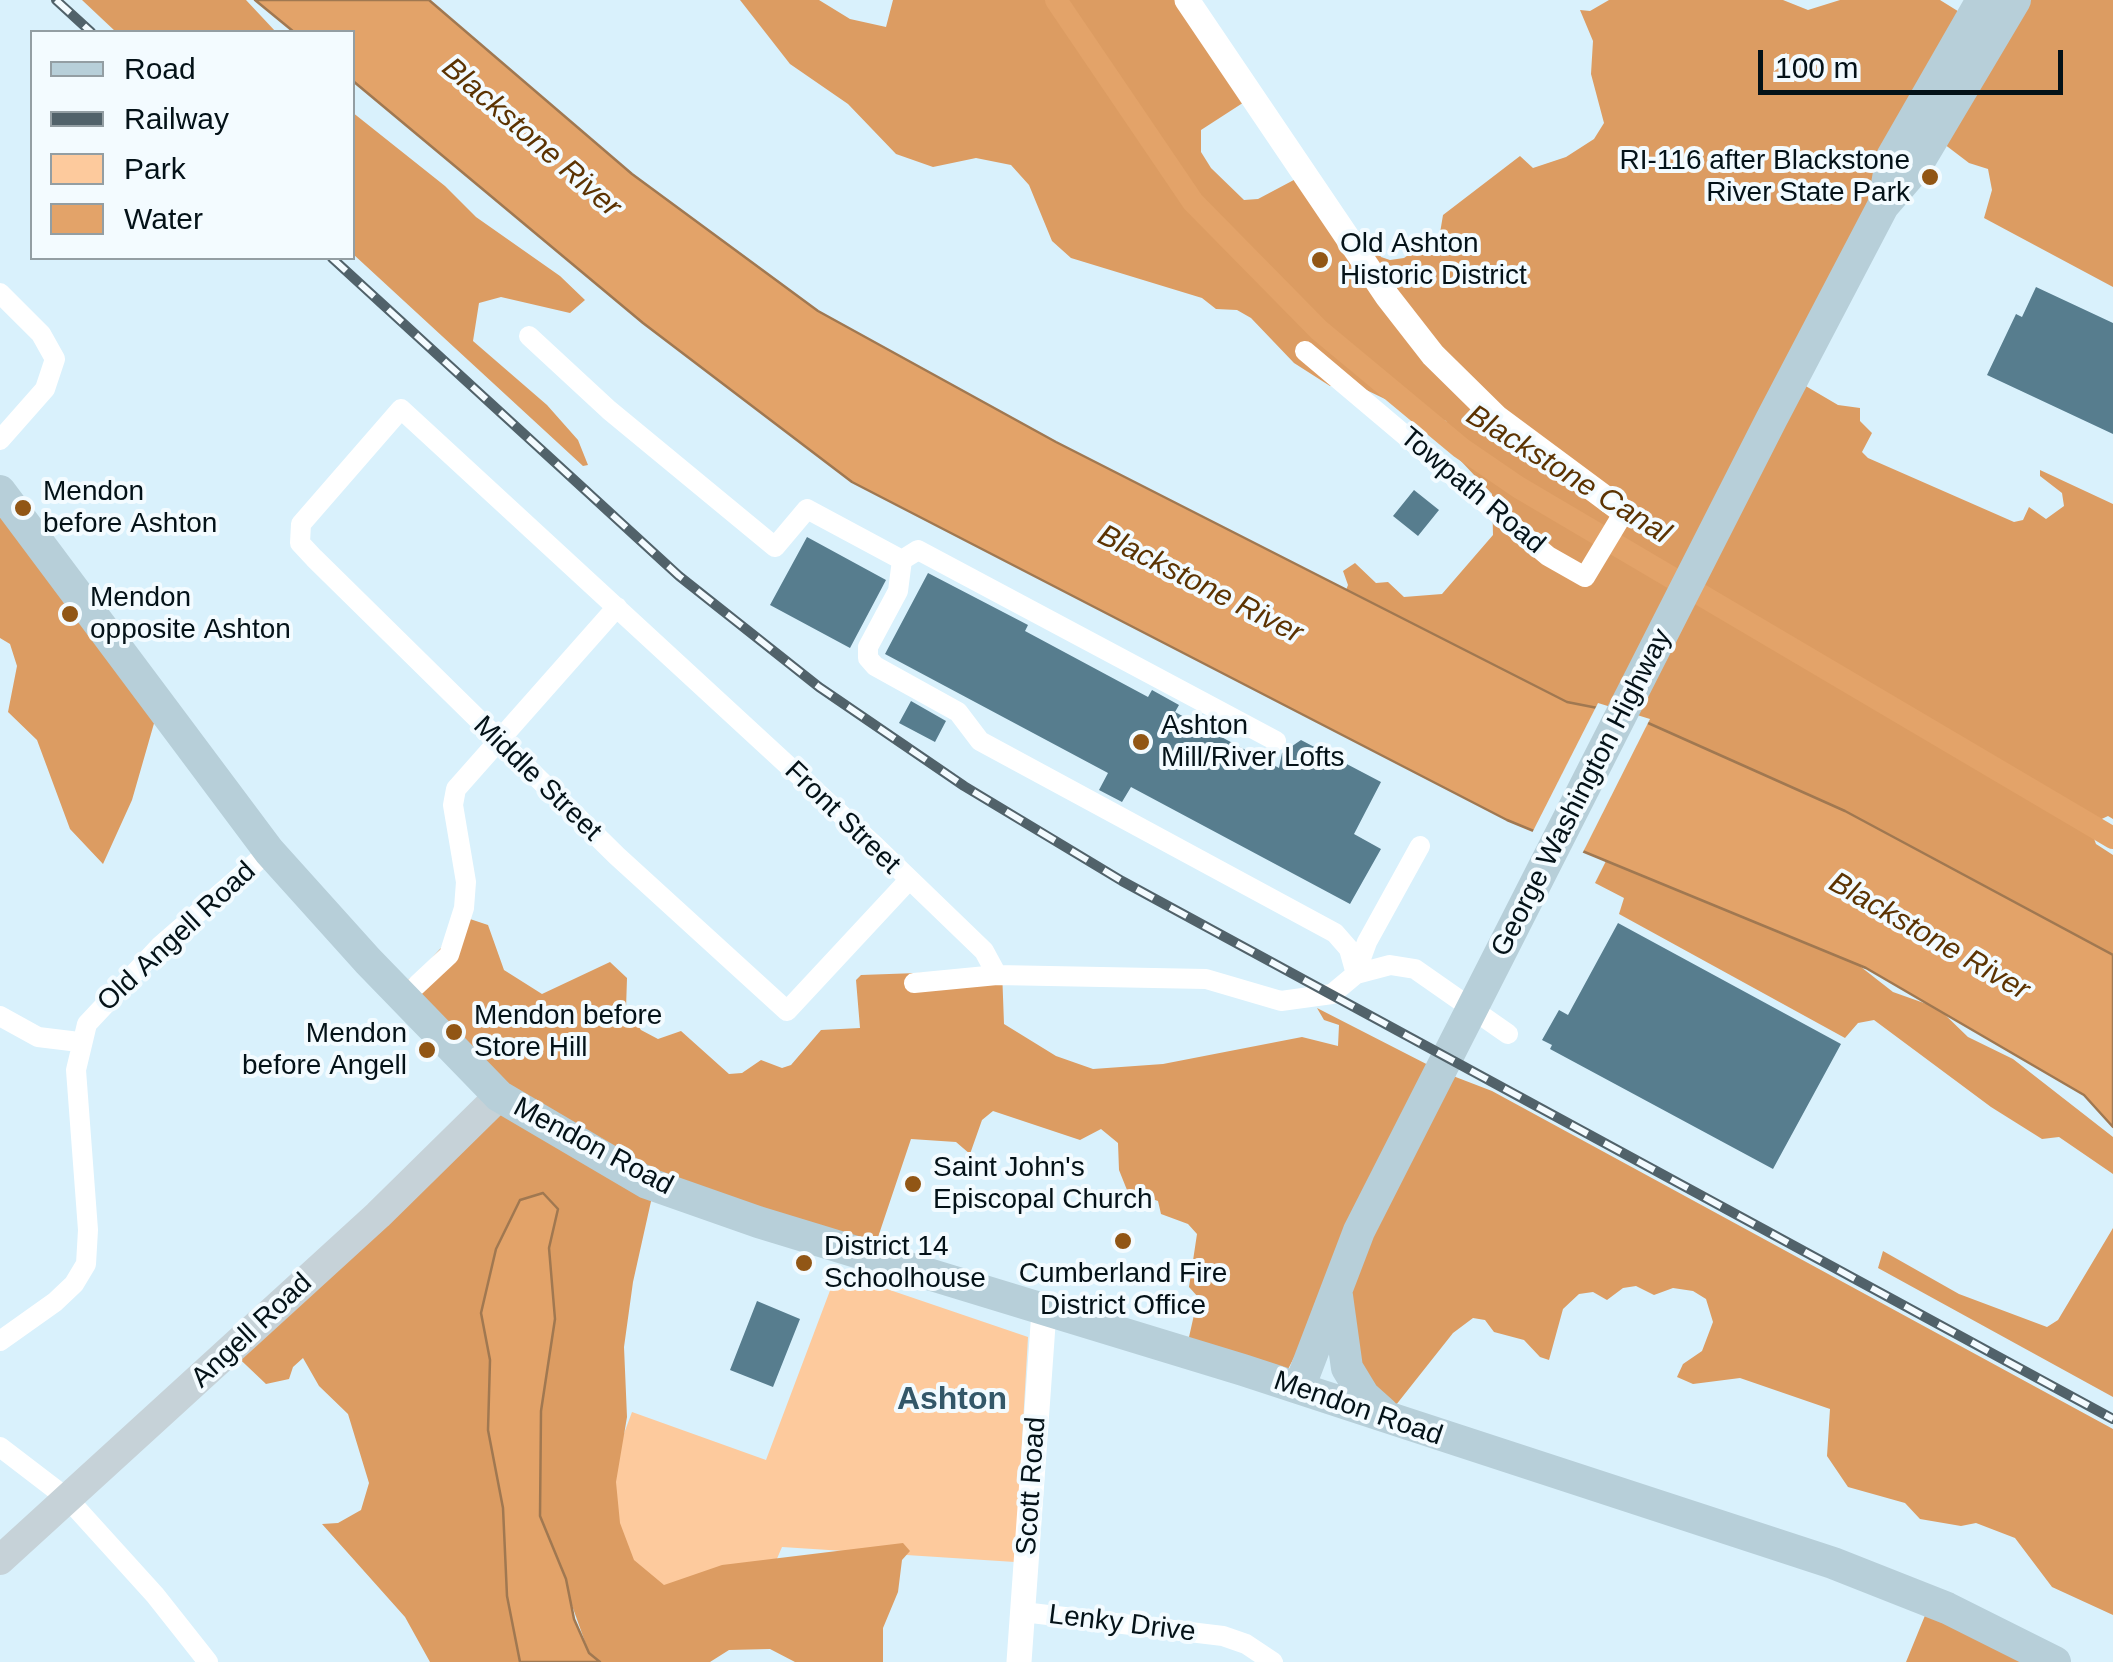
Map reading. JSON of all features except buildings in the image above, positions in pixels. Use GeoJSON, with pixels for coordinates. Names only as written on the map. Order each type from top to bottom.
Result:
{"type":"FeatureCollection","features":[{"type":"Feature","properties":{"kind":"main road","name":"George Washington Highway"},"geometry":{"type":"LineString","coordinates":[[1299,1388],[1336,1283],[1384,1181],[1883,206],[1914,170],[1988,4]]}},
{"type":"Feature","properties":{"kind":"main road","name":"Mendon Road"},"geometry":{"type":"LineString","coordinates":[[0,491],[268,851],[403,998],[499,1096],[647,1183],[1299,1388],[1860,1573],[1948,1608],[2056,1662]]}},
{"type":"Feature","properties":{"kind":"main road","name":"Angell Road"},"geometry":{"type":"LineString","coordinates":[[0,1560],[387,1206],[499,1096]]}},
{"type":"Feature","properties":{"kind":"main road"},"geometry":{"type":"LineString","coordinates":[[1336,1283],[1341,1341],[1351,1378],[1371,1403],[1404,1425]]}},
{"type":"Feature","properties":{"kind":"street"},"geometry":{"type":"LineString","coordinates":[[1187,0],[1387,296],[1433,355],[1496,416],[1622,515]]}},
{"type":"Feature","properties":{"kind":"street"},"geometry":{"type":"LineString","coordinates":[[0,293],[41,334],[55,359],[45,390],[0,440]]}},
{"type":"Feature","properties":{"kind":"street"},"geometry":{"type":"LineString","coordinates":[[529,336],[609,410],[776,546],[806,509],[902,560]]}},
{"type":"Feature","properties":{"kind":"street","name":"Towpath Road"},"geometry":{"type":"LineString","coordinates":[[1305,351],[1548,556],[1585,577],[1622,515]]}},
{"type":"Feature","properties":{"kind":"street","name":"Front Street"},"geometry":{"type":"LineString","coordinates":[[299,536],[310,512],[401,409],[984,951],[997,975]]}},
{"type":"Feature","properties":{"kind":"street","name":"Middle Street"},"geometry":{"type":"LineString","coordinates":[[299,536],[314,558],[500,743],[787,1011],[908,881]]}},
{"type":"Feature","properties":{"kind":"street"},"geometry":{"type":"LineString","coordinates":[[902,560],[918,550],[1276,740]]}},
{"type":"Feature","properties":{"kind":"street"},"geometry":{"type":"LineString","coordinates":[[902,560],[898,591],[868,647],[868,658],[874,666],[958,712],[970,722],[980,741],[1335,933],[1349,949],[1356,974]]}},
{"type":"Feature","properties":{"kind":"street"},"geometry":{"type":"LineString","coordinates":[[403,998],[449,956],[466,882],[453,806],[456,789],[617,607]]}},
{"type":"Feature","properties":{"kind":"street"},"geometry":{"type":"LineString","coordinates":[[1356,974],[1366,942],[1420,846]]}},
{"type":"Feature","properties":{"kind":"street","name":"Old Angell Road"},"geometry":{"type":"LineString","coordinates":[[0,1341],[55,1302],[74,1284],[86,1264],[88,1230],[76,1070],[79,1042],[101,1005],[160,946],[268,851]]}},
{"type":"Feature","properties":{"kind":"street"},"geometry":{"type":"LineString","coordinates":[[914,983],[997,975],[1206,979],[1281,1000],[1332,994],[1356,974],[1390,965],[1415,969],[1508,1034]]}},
{"type":"Feature","properties":{"kind":"street"},"geometry":{"type":"LineString","coordinates":[[0,1016],[38,1037],[79,1042]]}},
{"type":"Feature","properties":{"kind":"street","name":"Scott Road"},"geometry":{"type":"LineString","coordinates":[[1019,1662],[1044,1310]]}},
{"type":"Feature","properties":{"kind":"street"},"geometry":{"type":"LineString","coordinates":[[0,1446],[68,1499],[155,1595],[208,1662]]}},
{"type":"Feature","properties":{"kind":"street","name":"Lenky Drive"},"geometry":{"type":"LineString","coordinates":[[1023,1612],[1223,1636],[1246,1644],[1273,1662]]}},
{"type":"Feature","properties":{"kind":"green space"},"geometry":{"type":"Polygon","coordinates":[[[837,1272],[1028,1337],[1015,1562],[782,1547],[752,1617],[578,1557],[632,1412],[766,1460],[837,1272]]]}},
{"type":"Feature","properties":{"kind":"shaded area"},"geometry":{"type":"Polygon","coordinates":[[[82,0],[246,0],[274,30],[114,30],[82,0]]]}},
{"type":"Feature","properties":{"kind":"shaded area"},"geometry":{"type":"Polygon","coordinates":[[[740,0],[819,0],[850,19],[886,27],[893,0],[1190,0],[1252,97],[1201,130],[1201,152],[1211,168],[1244,200],[1258,199],[1307,173],[1344,227],[1368,234],[1381,257],[1390,260],[1404,258],[1440,233],[1443,215],[1520,156],[1533,168],[1566,157],[1594,139],[1604,123],[1591,74],[1593,41],[1580,10],[1590,11],[1609,0],[1783,0],[1808,10],[1840,0],[1940,0],[1969,18],[1792,378],[1838,405],[1860,408],[1860,421],[1872,433],[1862,452],[1868,458],[2014,522],[2023,520],[2029,507],[2046,519],[2064,506],[2062,493],[2040,476],[2040,470],[2113,504],[2113,819],[2108,816],[2089,825],[2096,844],[2113,855],[2113,961],[1343,598],[1348,585],[1343,571],[1355,563],[1376,583],[1388,582],[1404,597],[1442,594],[1493,535],[1492,494],[1459,459],[1446,421],[1422,413],[1399,397],[1385,399],[1360,387],[1330,386],[1294,363],[1251,318],[1237,310],[1216,309],[1202,298],[1071,258],[1052,241],[1029,185],[1011,165],[976,158],[933,167],[896,154],[848,104],[790,64],[740,0]]]}},
{"type":"Feature","properties":{"kind":"shaded area"},"geometry":{"type":"Polygon","coordinates":[[[2005,0],[2113,0],[2113,287],[1984,218],[1992,190],[1988,169],[1969,163],[1927,131],[2005,0]]]}},
{"type":"Feature","properties":{"kind":"shaded area"},"geometry":{"type":"Polygon","coordinates":[[[355,114],[445,186],[476,217],[560,276],[585,300],[570,313],[501,297],[479,303],[473,341],[547,405],[578,440],[588,465],[583,466],[355,256],[355,114]]]}},
{"type":"Feature","properties":{"kind":"shaded area"},"geometry":{"type":"Polygon","coordinates":[[[0,494],[159,706],[132,800],[103,864],[70,829],[37,740],[8,712],[17,666],[10,644],[0,638],[0,494]]]}},
{"type":"Feature","properties":{"kind":"shaded area"},"geometry":{"type":"Polygon","coordinates":[[[1608,857],[1838,949],[1893,992],[1938,1008],[1968,1037],[2013,1059],[2113,1137],[2113,1174],[2059,1137],[2042,1139],[1991,1107],[1874,1020],[1858,1023],[1845,1038],[1619,914],[1624,898],[1595,883],[1608,857]]]}},
{"type":"Feature","properties":{"kind":"shaded area"},"geometry":{"type":"Polygon","coordinates":[[[458,915],[488,925],[504,970],[542,994],[610,962],[627,978],[626,1009],[641,1030],[658,1039],[681,1031],[729,1074],[742,1073],[761,1060],[782,1068],[791,1065],[821,1030],[860,1028],[856,980],[861,975],[1002,970],[1004,1024],[1056,1056],[1093,1069],[1163,1064],[1302,1037],[1338,1046],[1339,1025],[1324,1020],[1317,1008],[1440,1071],[1492,1091],[2113,1429],[2113,1615],[2052,1587],[2015,1538],[1976,1523],[1961,1526],[1920,1519],[1905,1503],[1848,1487],[1827,1456],[1830,1409],[1740,1378],[1693,1384],[1677,1377],[1683,1364],[1702,1351],[1713,1322],[1706,1299],[1693,1291],[1673,1288],[1654,1295],[1636,1286],[1623,1288],[1607,1300],[1593,1292],[1579,1294],[1563,1309],[1549,1360],[1540,1357],[1524,1340],[1494,1332],[1485,1320],[1473,1318],[1453,1333],[1392,1410],[1311,1324],[1282,1381],[1187,1346],[1198,1297],[1189,1287],[1197,1234],[1188,1224],[1161,1214],[1158,1201],[1127,1190],[1119,1170],[1118,1143],[1101,1129],[1080,1140],[993,1111],[982,1120],[970,1154],[956,1142],[911,1139],[873,1252],[656,1179],[633,1282],[624,1347],[627,1417],[616,1482],[620,1523],[634,1560],[664,1585],[722,1565],[903,1543],[910,1551],[902,1560],[898,1592],[883,1628],[883,1662],[795,1662],[770,1649],[729,1650],[710,1662],[600,1662],[589,1653],[540,1516],[541,1411],[555,1319],[549,1248],[558,1209],[520,1200],[481,1313],[490,1360],[488,1430],[503,1508],[507,1596],[520,1662],[430,1662],[405,1617],[322,1524],[338,1523],[361,1510],[369,1483],[348,1414],[319,1386],[303,1358],[293,1367],[289,1379],[266,1384],[227,1347],[501,1102],[397,986],[417,974],[441,948],[458,915]]]}},
{"type":"Feature","properties":{"kind":"shaded area"},"geometry":{"type":"Polygon","coordinates":[[[2113,1228],[2113,1397],[1878,1268],[1883,1251],[1959,1294],[2047,1327],[2058,1320],[2113,1228]]]}},
{"type":"Feature","properties":{"kind":"shaded area"},"geometry":{"type":"Polygon","coordinates":[[[1933,1596],[2066,1662],[1906,1662],[1933,1596]]]}},
{"type":"Feature","properties":{"kind":"water","name":"Blackstone River"},"geometry":{"type":"Polygon","coordinates":[[[255,0],[429,0],[632,174],[818,311],[1056,442],[1567,702],[1628,714],[1845,811],[2113,955],[2113,1127],[2084,1095],[1866,968],[1507,820],[852,482],[643,323],[355,83],[355,30],[292,30],[255,0]]]}},
{"type":"Feature","properties":{"kind":"water"},"geometry":{"type":"Polygon","coordinates":[[[543,1193],[558,1209],[549,1248],[555,1319],[541,1411],[540,1516],[566,1579],[574,1619],[589,1653],[600,1662],[520,1662],[507,1596],[503,1508],[488,1430],[490,1360],[481,1313],[496,1249],[520,1200],[543,1193]]]}},
{"type":"Feature","properties":{"kind":"pier"},"geometry":{"type":"Polygon","coordinates":[[[1598,703],[1650,719],[1581,856],[1531,835],[1598,703]]]}},
{"type":"Feature","properties":{"kind":"waterway","name":"Blackstone Canal"},"geometry":{"type":"LineString","coordinates":[[1056,0],[1193,202],[1319,330],[1461,448],[1518,487],[2113,838]]}},
{"type":"Feature","properties":{"kind":"railway"},"geometry":{"type":"LineString","coordinates":[[56,0],[89,30]]}},
{"type":"Feature","properties":{"kind":"railway"},"geometry":{"type":"LineString","coordinates":[[334,260],[679,576],[819,687],[964,786],[1122,881],[2113,1419]]}},
{"type":"Feature","properties":{"kind":"place","name":"RI-116 after Blackstone River State Park"},"geometry":{"type":"Point","coordinates":[1930,177]}},
{"type":"Feature","properties":{"kind":"place","name":"Old Ashton Historic District"},"geometry":{"type":"Point","coordinates":[1320,260]}},
{"type":"Feature","properties":{"kind":"place","name":"Mendon before Ashton"},"geometry":{"type":"Point","coordinates":[23,508]}},
{"type":"Feature","properties":{"kind":"place","name":"Mendon opposite Ashton"},"geometry":{"type":"Point","coordinates":[70,614]}},
{"type":"Feature","properties":{"kind":"place","name":"Ashton Mill/River Lofts"},"geometry":{"type":"Point","coordinates":[1141,742]}},
{"type":"Feature","properties":{"kind":"place","name":"Mendon before Store Hill"},"geometry":{"type":"Point","coordinates":[454,1032]}},
{"type":"Feature","properties":{"kind":"place","name":"Mendon before Angell"},"geometry":{"type":"Point","coordinates":[427,1050]}},
{"type":"Feature","properties":{"kind":"place","name":"Saint John's Episcopal Church"},"geometry":{"type":"Point","coordinates":[913,1184]}},
{"type":"Feature","properties":{"kind":"place","name":"Cumberland Fire District Office"},"geometry":{"type":"Point","coordinates":[1123,1241]}},
{"type":"Feature","properties":{"kind":"place","name":"District 14 Schoolhouse"},"geometry":{"type":"Point","coordinates":[804,1263]}},
{"type":"Feature","properties":{"kind":"district","name":"Ashton"},"geometry":{"type":"Point","coordinates":[952,1400]}}]}
